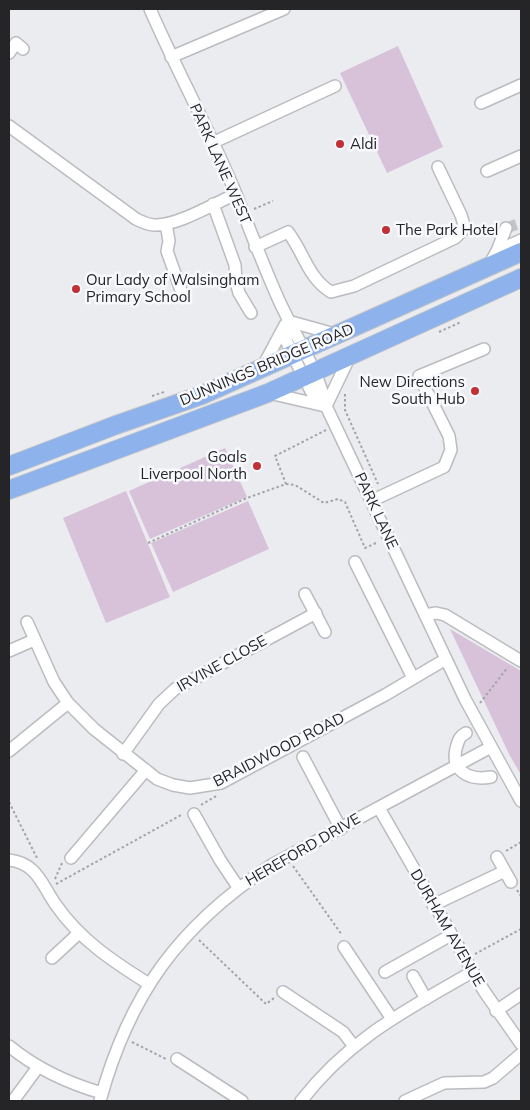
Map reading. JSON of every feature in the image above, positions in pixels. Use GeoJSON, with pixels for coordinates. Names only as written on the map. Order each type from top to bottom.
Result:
{"type":"FeatureCollection","features":[{"type":"Feature","properties":{"kind":"highway","name":"DUNNINGS BRIDGE ROAD"},"geometry":{"type":"LineString","coordinates":[[9,490],[268,393],[338,335],[521,252]]}},
{"type":"Feature","properties":{"kind":"highway","name":"DUNNINGS BRIDGE ROAD"},"geometry":{"type":"LineString","coordinates":[[304,363],[350,355],[521,278]]}},
{"type":"Feature","properties":{"kind":"highway"},"geometry":{"type":"LineString","coordinates":[[262,368],[286,372],[304,363]]}},
{"type":"Feature","properties":{"kind":"highway","name":"DUNNINGS BRIDGE ROAD"},"geometry":{"type":"LineString","coordinates":[[9,466],[116,425],[202,395],[262,368]]}},
{"type":"Feature","properties":{"kind":"street","name":"PARK LANE WEST"},"geometry":{"type":"LineString","coordinates":[[150,9],[236,194],[255,247],[288,321],[286,340],[304,363]]}},
{"type":"Feature","properties":{"kind":"street"},"geometry":{"type":"LineString","coordinates":[[171,57],[284,9]]}},
{"type":"Feature","properties":{"kind":"street"},"geometry":{"type":"LineString","coordinates":[[9,53],[16,43],[23,49]]}},
{"type":"Feature","properties":{"kind":"street"},"geometry":{"type":"LineString","coordinates":[[481,102],[521,85]]}},
{"type":"Feature","properties":{"kind":"street"},"geometry":{"type":"LineString","coordinates":[[212,143],[335,86]]}},
{"type":"Feature","properties":{"kind":"street"},"geometry":{"type":"LineString","coordinates":[[9,126],[136,219],[150,225],[166,224],[236,194]]}},
{"type":"Feature","properties":{"kind":"street"},"geometry":{"type":"LineString","coordinates":[[487,171],[521,156]]}},
{"type":"Feature","properties":{"kind":"street"},"geometry":{"type":"LineString","coordinates":[[255,247],[288,232],[312,277],[321,286],[330,292],[354,286],[455,238],[464,228],[461,215],[438,167]]}},
{"type":"Feature","properties":{"kind":"street"},"geometry":{"type":"LineString","coordinates":[[212,204],[235,265],[236,282],[239,292],[250,313]]}},
{"type":"Feature","properties":{"kind":"street"},"geometry":{"type":"LineString","coordinates":[[166,224],[169,241],[167,251],[183,296]]}},
{"type":"Feature","properties":{"kind":"street"},"geometry":{"type":"LineString","coordinates":[[488,267],[506,228]]}},
{"type":"Feature","properties":{"kind":"street"},"geometry":{"type":"LineString","coordinates":[[497,251],[521,240]]}},
{"type":"Feature","properties":{"kind":"street"},"geometry":{"type":"LineString","coordinates":[[262,368],[288,321],[338,335]]}},
{"type":"Feature","properties":{"kind":"street"},"geometry":{"type":"LineString","coordinates":[[371,501],[444,467],[451,450],[449,436],[419,376],[484,348]]}},
{"type":"Feature","properties":{"kind":"street"},"geometry":{"type":"LineString","coordinates":[[268,393],[326,406],[350,355]]}},
{"type":"Feature","properties":{"kind":"street","name":"PARK LANE"},"geometry":{"type":"LineString","coordinates":[[304,363],[465,699],[521,801]]}},
{"type":"Feature","properties":{"kind":"street"},"geometry":{"type":"LineString","coordinates":[[355,562],[413,678]]}},
{"type":"Feature","properties":{"kind":"street"},"geometry":{"type":"LineString","coordinates":[[305,594],[325,632]]}},
{"type":"Feature","properties":{"kind":"street","name":"IRVINE CLOSE"},"geometry":{"type":"LineString","coordinates":[[123,754],[159,704],[175,689],[316,613]]}},
{"type":"Feature","properties":{"kind":"street"},"geometry":{"type":"LineString","coordinates":[[425,615],[436,613],[445,615],[520,657]]}},
{"type":"Feature","properties":{"kind":"street","name":"BRAIDWOOD ROAD"},"geometry":{"type":"LineString","coordinates":[[27,622],[54,682],[68,703],[123,754],[165,782],[190,788],[220,783],[446,659]]}},
{"type":"Feature","properties":{"kind":"street"},"geometry":{"type":"LineString","coordinates":[[9,651],[34,640]]}},
{"type":"Feature","properties":{"kind":"street"},"geometry":{"type":"LineString","coordinates":[[9,751],[68,703]]}},
{"type":"Feature","properties":{"kind":"street"},"geometry":{"type":"LineString","coordinates":[[466,733],[460,738],[456,748],[454,760],[456,766],[462,772],[477,778],[491,777]]}},
{"type":"Feature","properties":{"kind":"street","name":"HEREFORD DRIVE"},"geometry":{"type":"LineString","coordinates":[[101,1097],[121,1037],[149,984],[165,960],[207,913],[238,887],[288,856],[491,746]]}},
{"type":"Feature","properties":{"kind":"street"},"geometry":{"type":"LineString","coordinates":[[303,757],[341,828]]}},
{"type":"Feature","properties":{"kind":"street"},"geometry":{"type":"LineString","coordinates":[[71,858],[146,770]]}},
{"type":"Feature","properties":{"kind":"street","name":"DURHAM AVENUE"},"geometry":{"type":"LineString","coordinates":[[379,808],[472,972],[496,1011],[521,1044]]}},
{"type":"Feature","properties":{"kind":"street"},"geometry":{"type":"LineString","coordinates":[[194,814],[238,887]]}},
{"type":"Feature","properties":{"kind":"street"},"geometry":{"type":"LineString","coordinates":[[498,856],[511,882]]}},
{"type":"Feature","properties":{"kind":"street"},"geometry":{"type":"LineString","coordinates":[[9,860],[22,862],[32,869],[64,918],[79,933],[109,958],[149,984]]}},
{"type":"Feature","properties":{"kind":"street"},"geometry":{"type":"LineString","coordinates":[[433,905],[505,872]]}},
{"type":"Feature","properties":{"kind":"street"},"geometry":{"type":"LineString","coordinates":[[52,958],[79,933]]}},
{"type":"Feature","properties":{"kind":"street"},"geometry":{"type":"LineString","coordinates":[[385,972],[450,935]]}},
{"type":"Feature","properties":{"kind":"street"},"geometry":{"type":"LineString","coordinates":[[344,947],[392,1019]]}},
{"type":"Feature","properties":{"kind":"street"},"geometry":{"type":"LineString","coordinates":[[301,1101],[324,1073],[354,1045],[392,1019],[472,972]]}},
{"type":"Feature","properties":{"kind":"street"},"geometry":{"type":"LineString","coordinates":[[413,976],[426,999]]}},
{"type":"Feature","properties":{"kind":"street"},"geometry":{"type":"LineString","coordinates":[[283,992],[347,1036],[354,1045]]}},
{"type":"Feature","properties":{"kind":"street"},"geometry":{"type":"LineString","coordinates":[[496,1011],[521,994]]}},
{"type":"Feature","properties":{"kind":"street"},"geometry":{"type":"LineString","coordinates":[[9,1046],[38,1067],[101,1097]]}},
{"type":"Feature","properties":{"kind":"street"},"geometry":{"type":"LineString","coordinates":[[405,1101],[444,1083],[484,1082],[493,1078],[521,1054]]}},
{"type":"Feature","properties":{"kind":"street"},"geometry":{"type":"LineString","coordinates":[[177,1060],[242,1101]]}},
{"type":"Feature","properties":{"kind":"street"},"geometry":{"type":"LineString","coordinates":[[13,1101],[38,1067]]}},
{"type":"Feature","properties":{"kind":"path"},"geometry":{"type":"LineString","coordinates":[[243,214],[273,201]]}},
{"type":"Feature","properties":{"kind":"path"},"geometry":{"type":"LineString","coordinates":[[438,333],[463,321]]}},
{"type":"Feature","properties":{"kind":"path"},"geometry":{"type":"LineString","coordinates":[[347,388],[344,398],[345,410],[383,496]]}},
{"type":"Feature","properties":{"kind":"path"},"geometry":{"type":"LineString","coordinates":[[286,484],[276,456],[335,425]]}},
{"type":"Feature","properties":{"kind":"path"},"geometry":{"type":"LineString","coordinates":[[148,543],[247,498],[286,484],[295,485],[324,503],[338,499],[345,502],[365,548],[388,537]]}},
{"type":"Feature","properties":{"kind":"path"},"geometry":{"type":"LineString","coordinates":[[480,703],[520,657]]}},
{"type":"Feature","properties":{"kind":"path"},"geometry":{"type":"LineString","coordinates":[[9,802],[40,862]]}},
{"type":"Feature","properties":{"kind":"path"},"geometry":{"type":"LineString","coordinates":[[498,856],[521,842]]}},
{"type":"Feature","properties":{"kind":"path"},"geometry":{"type":"LineString","coordinates":[[288,856],[344,938],[344,947]]}},
{"type":"Feature","properties":{"kind":"path"},"geometry":{"type":"LineString","coordinates":[[46,889],[52,886],[65,857],[71,858]]}},
{"type":"Feature","properties":{"kind":"path"},"geometry":{"type":"LineString","coordinates":[[465,959],[521,928]]}},
{"type":"Feature","properties":{"kind":"path"},"geometry":{"type":"LineString","coordinates":[[190,931],[266,1004],[283,992]]}},
{"type":"Feature","properties":{"kind":"path"},"geometry":{"type":"LineString","coordinates":[[121,1037],[171,1062],[177,1060]]}},
{"type":"Feature","properties":{"kind":"shaded area"},"geometry":{"type":"Polygon","coordinates":[[[398,46],[443,147],[387,173],[340,73],[398,46]]]}},
{"type":"Feature","properties":{"kind":"shaded area"},"geometry":{"type":"Polygon","coordinates":[[[225,448],[247,497],[150,539],[129,491],[225,448]]]}},
{"type":"Feature","properties":{"kind":"shaded area"},"geometry":{"type":"Polygon","coordinates":[[[126,491],[170,597],[106,623],[63,518],[126,491]]]}},
{"type":"Feature","properties":{"kind":"shaded area"},"geometry":{"type":"Polygon","coordinates":[[[248,501],[269,549],[173,592],[151,543],[248,501]]]}},
{"type":"Feature","properties":{"kind":"shaded area"},"geometry":{"type":"Polygon","coordinates":[[[450,629],[521,671],[521,775],[509,754],[450,629]]]}},
{"type":"Feature","properties":{"kind":"tunnel"},"geometry":{"type":"LineString","coordinates":[[506,228],[521,223]]}},
{"type":"Feature","properties":{"kind":"place","name":"Aldi"},"geometry":{"type":"Point","coordinates":[340,144]}},
{"type":"Feature","properties":{"kind":"place","name":"The Park Hotel"},"geometry":{"type":"Point","coordinates":[386,230]}},
{"type":"Feature","properties":{"kind":"place","name":"Our Lady of Walsingham Primary School"},"geometry":{"type":"Point","coordinates":[76,289]}},
{"type":"Feature","properties":{"kind":"place","name":"New Directions South Hub"},"geometry":{"type":"Point","coordinates":[475,391]}},
{"type":"Feature","properties":{"kind":"place","name":"Goals Liverpool North"},"geometry":{"type":"Point","coordinates":[257,466]}}]}
